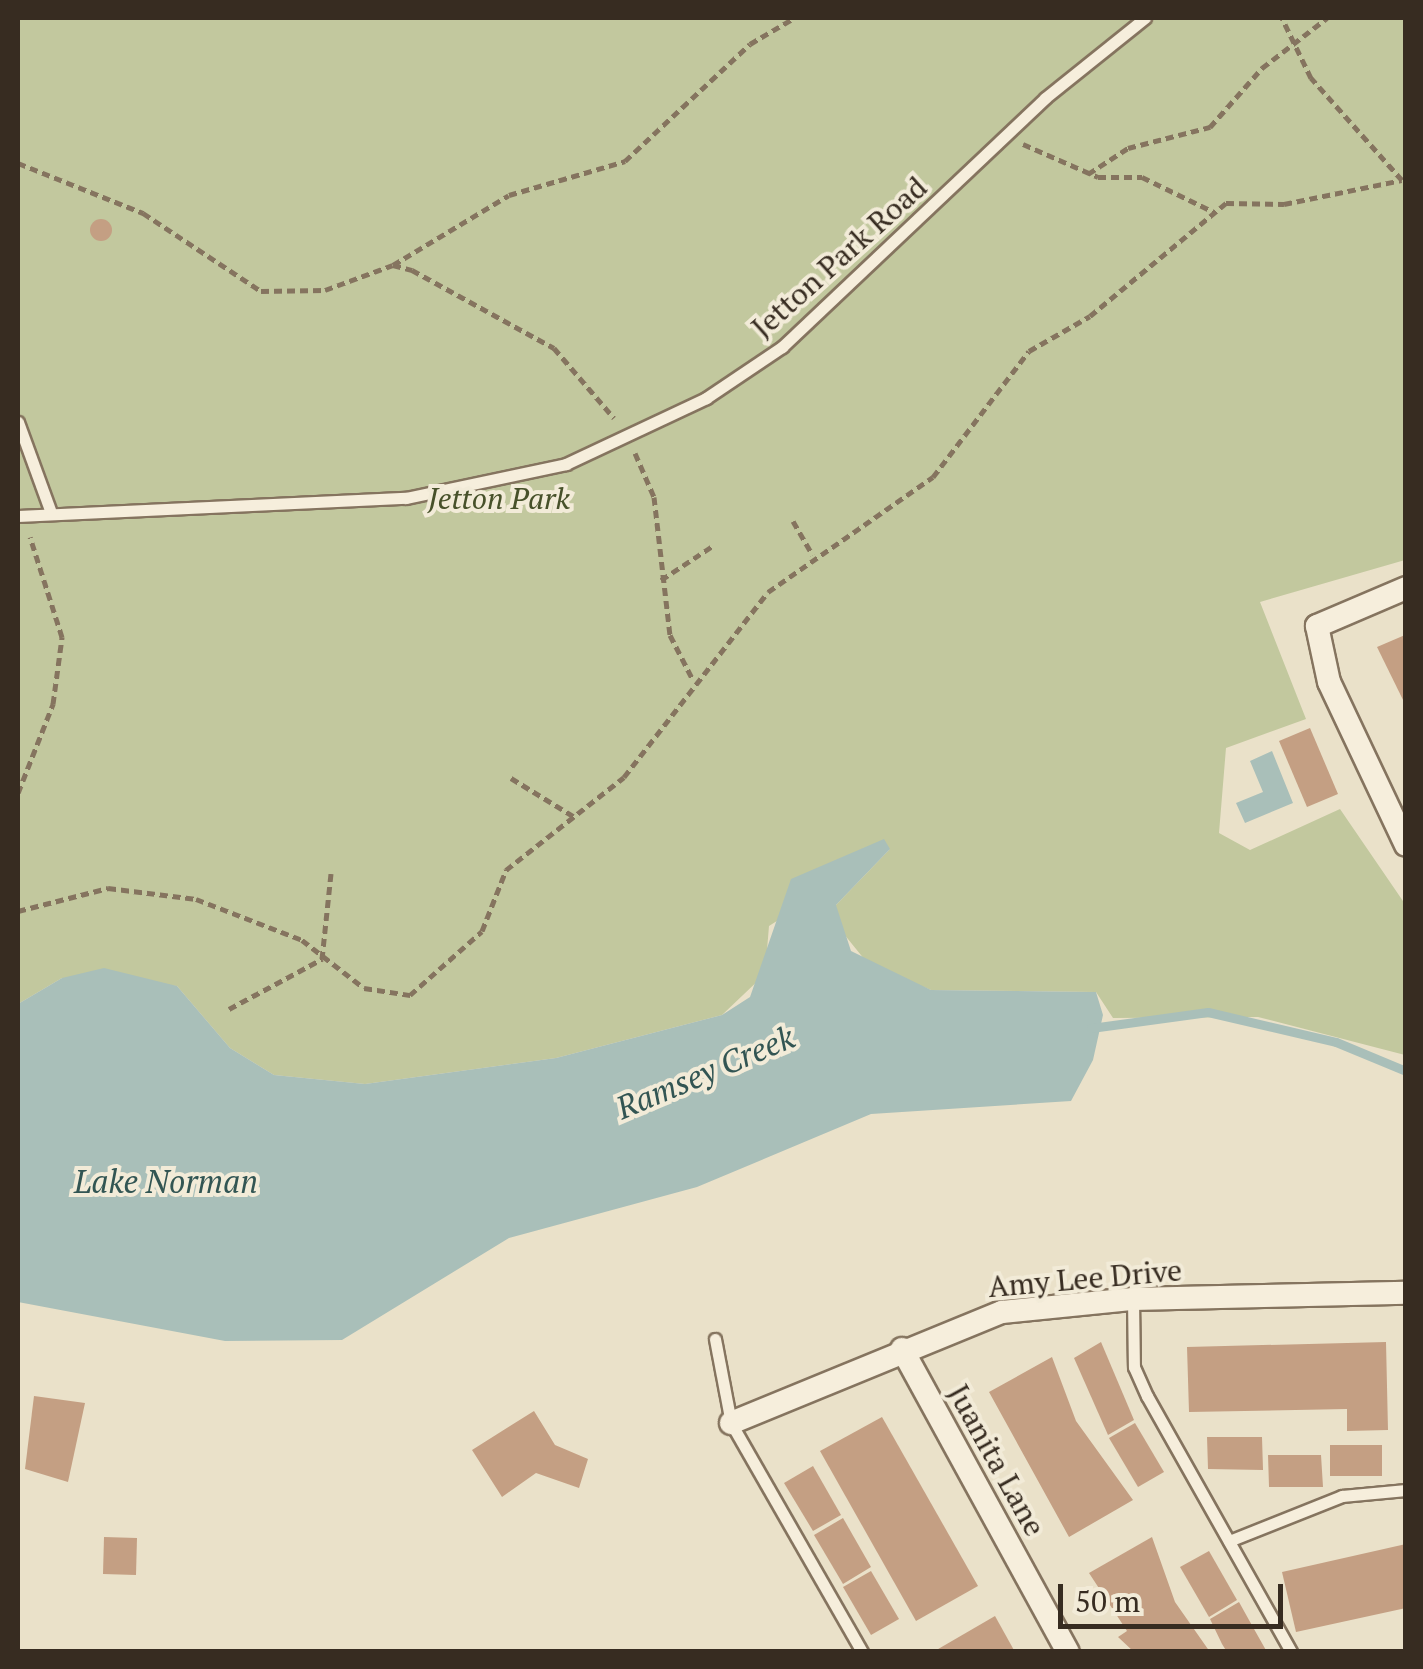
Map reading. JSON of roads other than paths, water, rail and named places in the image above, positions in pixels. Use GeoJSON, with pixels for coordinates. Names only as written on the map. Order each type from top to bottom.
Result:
{"type":"FeatureCollection","features":[{"type":"Feature","properties":{"kind":"street"},"geometry":{"type":"LineString","coordinates":[[1406,588],[1318,626],[1330,682],[1406,845]]}},
{"type":"Feature","properties":{"kind":"street","name":"Amy Lee Drive"},"geometry":{"type":"LineString","coordinates":[[732,1423],[806,1399],[902,1349],[1002,1312],[1133,1299],[1406,1293]]}},
{"type":"Feature","properties":{"kind":"street","name":"Juanita Lane"},"geometry":{"type":"LineString","coordinates":[[902,1349],[1068,1652]]}},
{"type":"Feature","properties":{"kind":"lane","name":"Jetton Park Road"},"geometry":{"type":"LineString","coordinates":[[18,516],[50,510],[406,498],[566,464],[628,435],[782,347],[1007,135],[1145,18]]}},
{"type":"Feature","properties":{"kind":"lane"},"geometry":{"type":"LineString","coordinates":[[18,422],[50,510]]}},
{"type":"Feature","properties":{"kind":"lane"},"geometry":{"type":"LineString","coordinates":[[1133,1299],[1134,1368],[1291,1652]]}},
{"type":"Feature","properties":{"kind":"lane"},"geometry":{"type":"LineString","coordinates":[[715,1339],[732,1423],[862,1652]]}},
{"type":"Feature","properties":{"kind":"lane"},"geometry":{"type":"LineString","coordinates":[[1229,1541],[1342,1496],[1406,1490]]}},
{"type":"Feature","properties":{"kind":"water"},"geometry":{"type":"Polygon","coordinates":[[[1272,751],[1293,803],[1245,823],[1236,803],[1263,792],[1250,761],[1272,751]]]}},
{"type":"Feature","properties":{"kind":"water","name":"Lake Norman"},"geometry":{"type":"Polygon","coordinates":[[[884,839],[890,849],[836,905],[851,951],[931,990],[1096,992],[1103,1015],[1093,1060],[1071,1101],[871,1114],[697,1187],[509,1238],[342,1340],[225,1341],[18,1302],[18,1004],[62,978],[104,968],[177,986],[230,1048],[274,1075],[365,1084],[556,1058],[722,1015],[750,997],[791,879],[884,839]]]}},
{"type":"Feature","properties":{"kind":"waterway","name":"Ramsey Creek"},"geometry":{"type":"LineString","coordinates":[[1091,1028],[1208,1012],[1336,1042],[1406,1071]]}},
{"type":"Feature","properties":{"kind":"park label","name":"Jetton Park"},"geometry":{"type":"Point","coordinates":[499,498]}}]}
